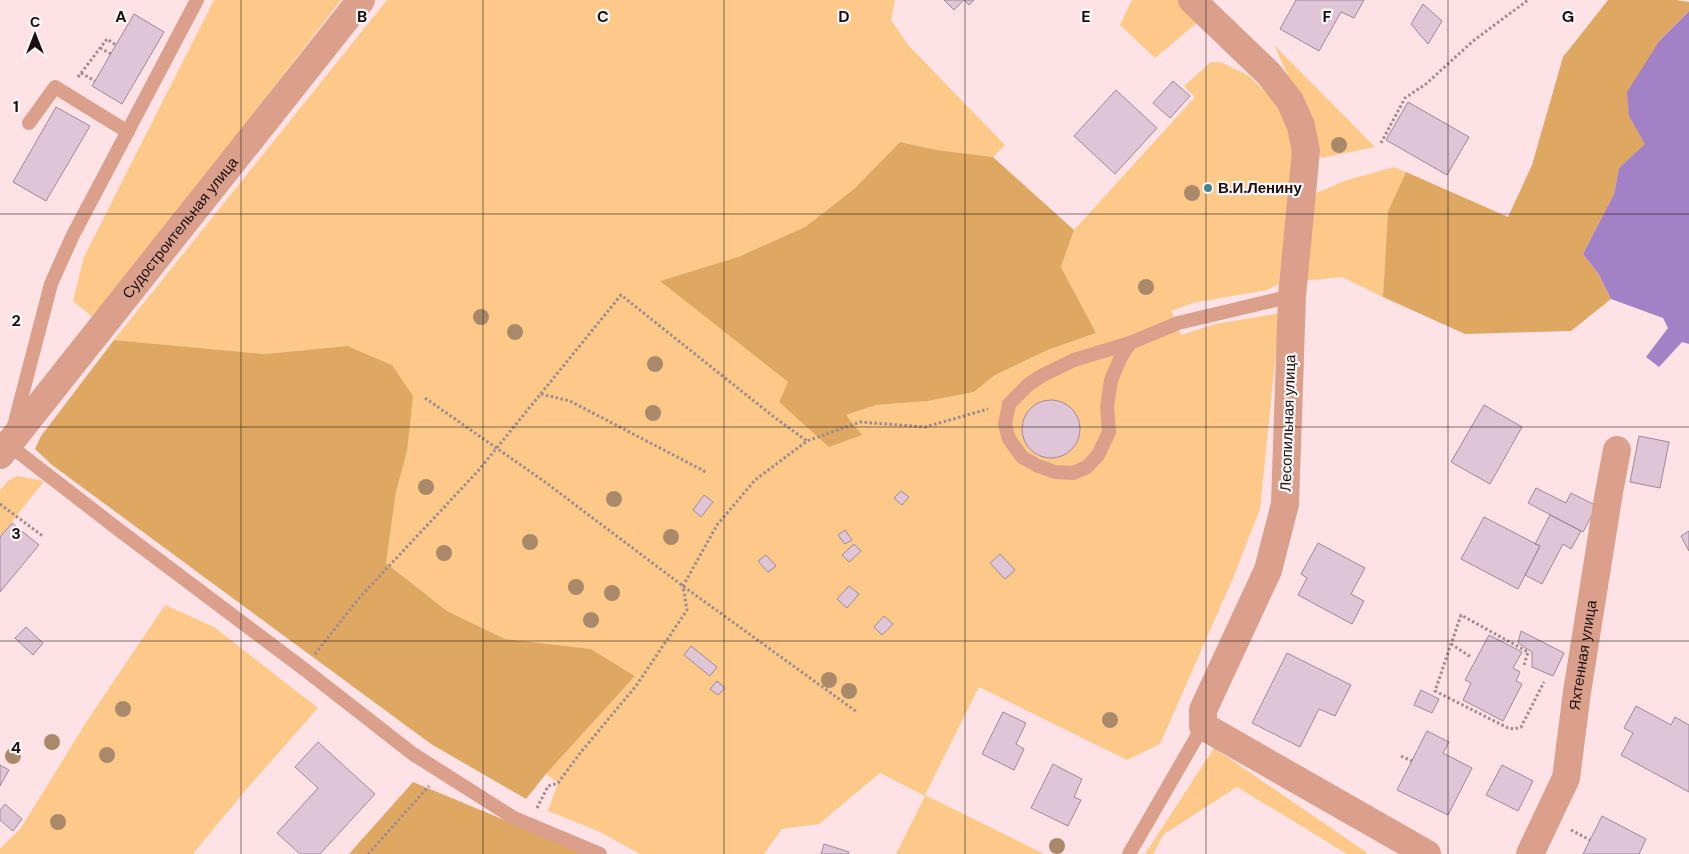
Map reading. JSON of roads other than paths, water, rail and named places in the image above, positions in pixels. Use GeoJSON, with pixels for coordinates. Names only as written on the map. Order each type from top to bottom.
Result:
{"type":"FeatureCollection","features":[{"type":"Feature","properties":{"kind":"street","name":"Судостроительная улица"},"geometry":{"type":"LineString","coordinates":[[5,450],[361,0]]}},
{"type":"Feature","properties":{"kind":"street","name":"Лесопильная улица"},"geometry":{"type":"LineString","coordinates":[[1192,0],[1269,74],[1290,101],[1301,126],[1306,151],[1292,296],[1284,504],[1268,570],[1202,710],[1203,726]]}},
{"type":"Feature","properties":{"kind":"street","name":"Яхтенная улица"},"geometry":{"type":"LineString","coordinates":[[1530,854],[1566,778],[1577,692],[1608,492],[1617,450]]}},
{"type":"Feature","properties":{"kind":"street"},"geometry":{"type":"LineString","coordinates":[[1203,726],[1427,854]]}},
{"type":"Feature","properties":{"kind":"lane"},"geometry":{"type":"LineString","coordinates":[[197,0],[72,237],[51,284],[5,450],[118,530],[304,669],[413,754],[514,818],[600,854]]}},
{"type":"Feature","properties":{"kind":"lane"},"geometry":{"type":"LineString","coordinates":[[29,123],[55,87],[128,132]]}},
{"type":"Feature","properties":{"kind":"lane"},"geometry":{"type":"LineString","coordinates":[[1130,343],[1121,357],[1111,380],[1107,408],[1109,432],[1098,455],[1087,467],[1073,473],[1055,472],[1038,466],[1022,456],[1008,439],[1005,424],[1009,404],[1029,384],[1042,375],[1074,360],[1130,343],[1178,323],[1292,296]]}},
{"type":"Feature","properties":{"kind":"lane","name":"Лесопильная улица"},"geometry":{"type":"LineString","coordinates":[[1129,854],[1203,726]]}},
{"type":"Feature","properties":{"kind":"place","name":"В.И.Ленину"},"geometry":{"type":"Point","coordinates":[1208,188]}}]}
